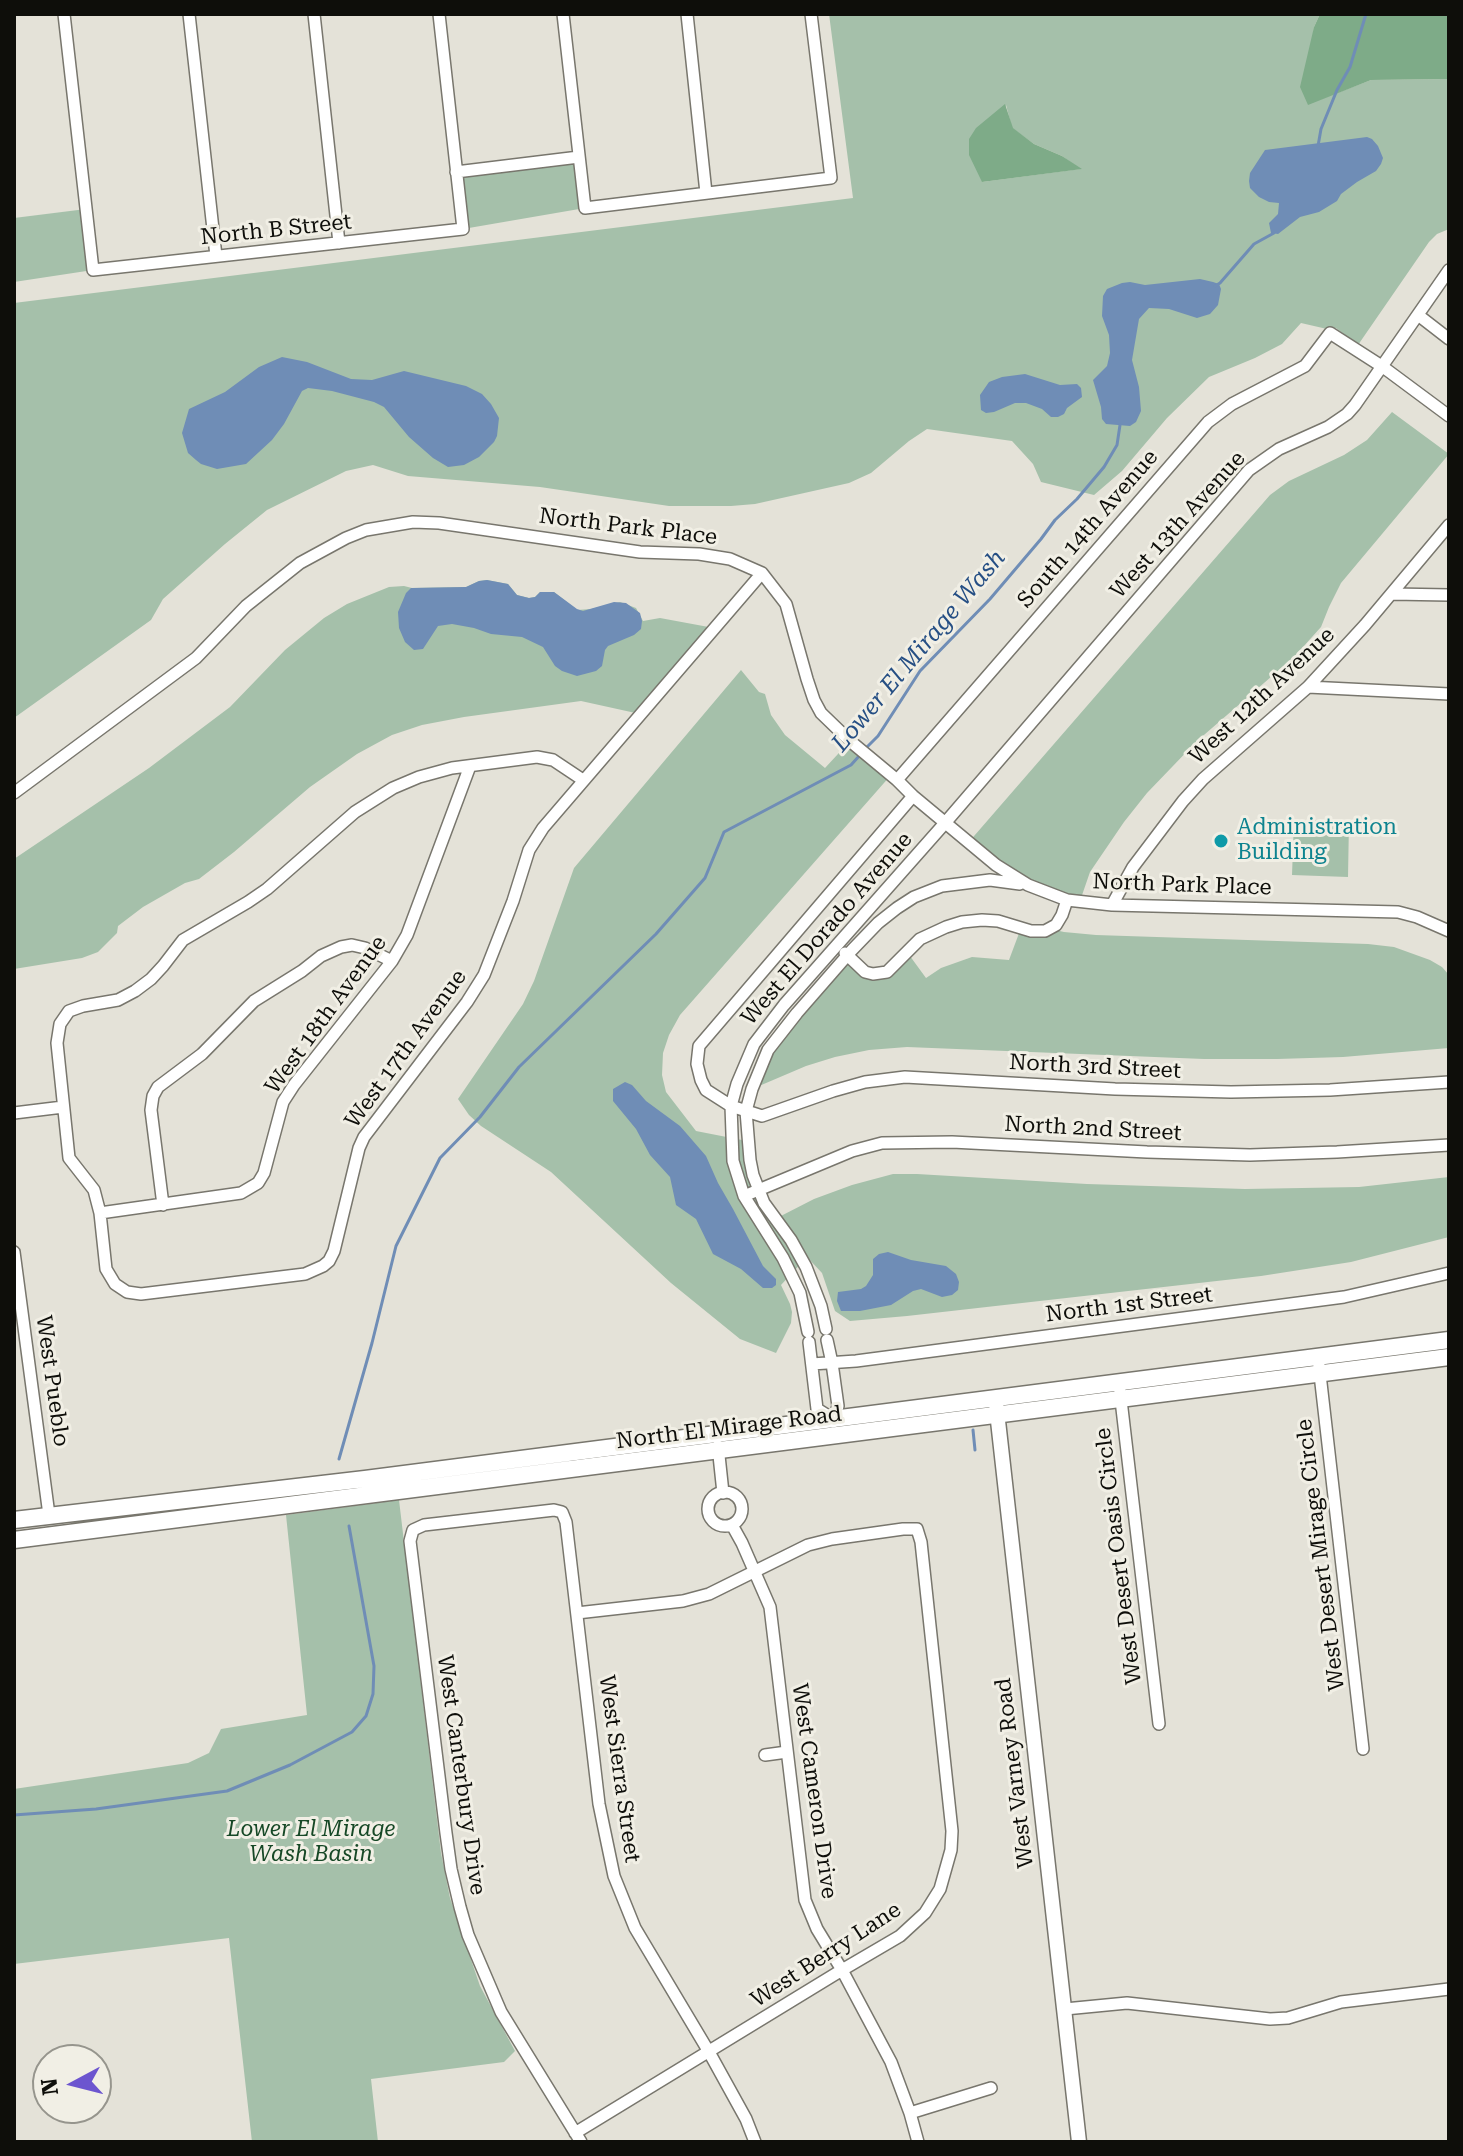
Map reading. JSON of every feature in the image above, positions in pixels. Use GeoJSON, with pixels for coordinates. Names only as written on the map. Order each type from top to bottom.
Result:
{"type":"FeatureCollection","features":[{"type":"Feature","properties":{"kind":"main road","name":"North El Mirage Road"},"geometry":{"type":"LineString","coordinates":[[14,1540],[718,1443],[1318,1365],[1449,1340]]}},
{"type":"Feature","properties":{"kind":"main road","name":"North El Mirage Road"},"geometry":{"type":"LineString","coordinates":[[1318,1365],[1449,1357]]}},
{"type":"Feature","properties":{"kind":"main road","name":"North El Mirage Road"},"geometry":{"type":"LineString","coordinates":[[14,1520],[381,1477],[718,1443]]}},
{"type":"Feature","properties":{"kind":"street","name":"North B Street"},"geometry":{"type":"LineString","coordinates":[[64,14],[93,270],[463,229],[456,172]]}},
{"type":"Feature","properties":{"kind":"street"},"geometry":{"type":"LineString","coordinates":[[189,14],[216,256]]}},
{"type":"Feature","properties":{"kind":"street"},"geometry":{"type":"LineString","coordinates":[[314,14],[339,243]]}},
{"type":"Feature","properties":{"kind":"street"},"geometry":{"type":"LineString","coordinates":[[439,14],[456,172],[579,157]]}},
{"type":"Feature","properties":{"kind":"street"},"geometry":{"type":"LineString","coordinates":[[563,14],[585,208],[831,178],[811,14]]}},
{"type":"Feature","properties":{"kind":"street"},"geometry":{"type":"LineString","coordinates":[[687,14],[706,193]]}},
{"type":"Feature","properties":{"kind":"street","name":"West 13th Avenue"},"geometry":{"type":"LineString","coordinates":[[945,823],[1249,470],[1279,449],[1328,427],[1347,414],[1449,270]]}},
{"type":"Feature","properties":{"kind":"street"},"geometry":{"type":"LineString","coordinates":[[1418,315],[1449,339]]}},
{"type":"Feature","properties":{"kind":"street","name":"South 14th Avenue"},"geometry":{"type":"LineString","coordinates":[[897,780],[1208,422],[1232,404],[1305,366],[1330,333],[1383,367]]}},
{"type":"Feature","properties":{"kind":"street"},"geometry":{"type":"LineString","coordinates":[[1383,367],[1449,416]]}},
{"type":"Feature","properties":{"kind":"street","name":"North Park Place"},"geometry":{"type":"LineString","coordinates":[[14,793],[196,658],[246,606],[300,563],[366,530],[413,522],[439,523],[640,552],[699,554],[730,559],[762,573],[786,604],[807,679],[821,713],[998,868],[1028,885],[1067,900],[1112,905],[1398,912],[1449,931]]}},
{"type":"Feature","properties":{"kind":"street","name":"West 12th Avenue"},"geometry":{"type":"LineString","coordinates":[[1112,905],[1133,867],[1183,801],[1203,779],[1308,687],[1449,525]]}},
{"type":"Feature","properties":{"kind":"street","name":"West 17th Avenue"},"geometry":{"type":"LineString","coordinates":[[583,780],[553,760],[537,757],[419,777],[372,800],[267,889],[183,940],[163,966],[135,991],[118,1000],[69,1011],[60,1024],[57,1043],[69,1158],[94,1190],[100,1213],[106,1269],[115,1284],[127,1292],[141,1294],[305,1274],[329,1261],[364,1137],[467,1002],[484,975],[529,850],[583,780],[762,573]]}},
{"type":"Feature","properties":{"kind":"street"},"geometry":{"type":"LineString","coordinates":[[1392,594],[1449,595]]}},
{"type":"Feature","properties":{"kind":"street"},"geometry":{"type":"LineString","coordinates":[[1308,687],[1449,694]]}},
{"type":"Feature","properties":{"kind":"street","name":"West 18th Avenue"},"geometry":{"type":"LineString","coordinates":[[100,1213],[241,1193],[258,1183],[264,1173],[283,1102],[392,961],[407,935],[470,766]]}},
{"type":"Feature","properties":{"kind":"street"},"geometry":{"type":"LineString","coordinates":[[746,1111],[731,1106],[706,1090],[697,1064],[699,1046],[913,796]]}},
{"type":"Feature","properties":{"kind":"street","name":"West El Dorado Avenue"},"geometry":{"type":"LineString","coordinates":[[834,1428],[817,1409],[805,1312],[793,1276],[744,1196],[733,1161],[731,1106],[754,1044],[784,1005],[945,823]]}},
{"type":"Feature","properties":{"kind":"street","name":"West El Dorado Avenue"},"geometry":{"type":"LineString","coordinates":[[834,1428],[838,1406],[821,1306],[806,1267],[764,1203],[753,1175],[746,1111],[752,1089],[768,1050],[797,1013],[878,923],[897,908],[935,888],[970,881],[1028,885]]}},
{"type":"Feature","properties":{"kind":"street"},"geometry":{"type":"LineString","coordinates":[[836,947],[865,972],[887,972],[920,939],[962,922],[998,921],[1031,931],[1045,931],[1056,925],[1067,900]]}},
{"type":"Feature","properties":{"kind":"street"},"geometry":{"type":"LineString","coordinates":[[163,1205],[151,1110],[158,1087],[202,1054],[254,1001],[321,956],[352,945],[392,961]]}},
{"type":"Feature","properties":{"kind":"street","name":"North 3rd Street"},"geometry":{"type":"LineString","coordinates":[[746,1111],[762,1116],[865,1082],[905,1077],[1231,1092],[1330,1090],[1449,1082]]}},
{"type":"Feature","properties":{"kind":"street"},"geometry":{"type":"LineString","coordinates":[[14,1113],[63,1107]]}},
{"type":"Feature","properties":{"kind":"street","name":"North 2nd Street"},"geometry":{"type":"LineString","coordinates":[[744,1196],[852,1151],[904,1141],[1250,1155],[1449,1145]]}},
{"type":"Feature","properties":{"kind":"street","name":"West Pueblo"},"geometry":{"type":"LineString","coordinates":[[14,1252],[49,1515]]}},
{"type":"Feature","properties":{"kind":"street","name":"North 1st Street"},"geometry":{"type":"LineString","coordinates":[[812,1364],[1344,1297],[1449,1273]]}},
{"type":"Feature","properties":{"kind":"street","name":"West Desert Mirage Circle"},"geometry":{"type":"LineString","coordinates":[[1318,1365],[1363,1749]]}},
{"type":"Feature","properties":{"kind":"street","name":"West Desert Oasis Circle"},"geometry":{"type":"LineString","coordinates":[[1120,1391],[1159,1724]]}},
{"type":"Feature","properties":{"kind":"street","name":"West Varney Road"},"geometry":{"type":"LineString","coordinates":[[997,1407],[1079,2142]]}},
{"type":"Feature","properties":{"kind":"street","name":"West Cameron Drive"},"geometry":{"type":"LineString","coordinates":[[718,1443],[723,1493]]}},
{"type":"Feature","properties":{"kind":"street","name":"West Cameron Drive"},"geometry":{"type":"LineString","coordinates":[[723,1493],[734,1496],[741,1505],[740,1517],[732,1525],[721,1526],[712,1521],[708,1506],[714,1497],[723,1493]]}},
{"type":"Feature","properties":{"kind":"street","name":"West Canterbury Drive"},"geometry":{"type":"LineString","coordinates":[[562,1512],[554,1510],[424,1525],[413,1530],[410,1541],[448,1845],[460,1907],[468,1935],[501,2012],[578,2138]]}},
{"type":"Feature","properties":{"kind":"street","name":"West Sierra Street"},"geometry":{"type":"LineString","coordinates":[[562,1512],[566,1522],[599,1804],[614,1876],[649,1954],[709,2052],[746,2119],[755,2142]]}},
{"type":"Feature","properties":{"kind":"street","name":"West Cameron Drive"},"geometry":{"type":"LineString","coordinates":[[732,1525],[770,1607],[805,1900],[817,1929],[891,2062],[918,2142]]}},
{"type":"Feature","properties":{"kind":"street","name":"West Berry Lane"},"geometry":{"type":"LineString","coordinates":[[578,2138],[709,2052],[900,1936],[925,1913],[940,1889],[951,1850],[952,1831],[921,1542],[917,1529],[808,1545],[755,1571]]}},
{"type":"Feature","properties":{"kind":"street"},"geometry":{"type":"LineString","coordinates":[[577,1613],[683,1601],[709,1594],[755,1571]]}},
{"type":"Feature","properties":{"kind":"street"},"geometry":{"type":"LineString","coordinates":[[765,1755],[787,1752]]}},
{"type":"Feature","properties":{"kind":"street"},"geometry":{"type":"LineString","coordinates":[[1065,2009],[1127,2003],[1270,2019],[1288,2018],[1341,2002],[1449,1989]]}},
{"type":"Feature","properties":{"kind":"street"},"geometry":{"type":"LineString","coordinates":[[910,2113],[991,2088]]}},
{"type":"Feature","properties":{"kind":"green space"},"geometry":{"type":"Polygon","coordinates":[[[829,14],[1320,14],[1314,27],[1308,104],[1371,80],[1449,79],[1449,229],[1429,242],[1358,345],[1336,328],[1301,323],[1282,344],[1209,377],[1167,418],[1122,471],[1094,495],[1041,482],[1033,464],[1012,441],[927,429],[871,473],[849,483],[755,504],[731,506],[669,506],[540,487],[408,476],[373,465],[346,471],[267,510],[163,599],[151,620],[14,718],[14,303],[853,198],[829,14]],[[1006,105],[982,182],[1080,169],[1062,156],[1034,144],[1012,128],[1006,105]]]}},
{"type":"Feature","properties":{"kind":"green space"},"geometry":{"type":"Polygon","coordinates":[[[1320,14],[1449,14],[1449,79],[1371,80],[1308,105],[1300,87],[1320,14]]]}},
{"type":"Feature","properties":{"kind":"green space"},"geometry":{"type":"Polygon","coordinates":[[[1005,104],[1013,128],[1034,144],[1082,169],[982,182],[969,155],[969,139],[976,128],[1005,104]]]}},
{"type":"Feature","properties":{"kind":"green space"},"geometry":{"type":"Polygon","coordinates":[[[579,157],[585,208],[463,229],[456,172],[579,157]]]}},
{"type":"Feature","properties":{"kind":"green space"},"geometry":{"type":"Polygon","coordinates":[[[86,209],[93,270],[14,282],[14,218],[86,209]]]}},
{"type":"Feature","properties":{"kind":"green space"},"geometry":{"type":"Polygon","coordinates":[[[1392,412],[1449,454],[1341,583],[1321,627],[1294,657],[1197,741],[1147,793],[1090,872],[1080,901],[1028,885],[968,843],[1270,495],[1289,481],[1344,455],[1367,440],[1392,412]]]}},
{"type":"Feature","properties":{"kind":"green space"},"geometry":{"type":"Polygon","coordinates":[[[487,580],[508,584],[517,595],[529,598],[540,592],[554,592],[577,610],[620,602],[636,608],[643,621],[660,618],[714,628],[640,714],[581,701],[464,717],[422,725],[392,735],[357,754],[310,787],[199,879],[185,883],[143,907],[118,926],[117,933],[98,952],[82,958],[14,969],[14,859],[149,768],[230,707],[285,650],[324,618],[347,604],[389,587],[466,587],[487,580]]]}},
{"type":"Feature","properties":{"kind":"green space"},"geometry":{"type":"Polygon","coordinates":[[[741,670],[759,692],[765,694],[771,715],[785,735],[825,768],[850,741],[891,775],[680,1015],[663,1053],[662,1075],[666,1092],[696,1131],[747,1141],[750,1160],[775,1219],[814,1199],[893,1174],[1245,1189],[1359,1187],[1449,1177],[1449,1237],[1351,1262],[1261,1276],[850,1321],[835,1311],[822,1273],[807,1257],[781,1285],[792,1312],[791,1323],[776,1353],[740,1339],[671,1283],[551,1172],[481,1126],[458,1099],[523,1004],[574,868],[741,670]]]}},
{"type":"Feature","properties":{"kind":"green space"},"geometry":{"type":"Polygon","coordinates":[[[1294,820],[1349,821],[1348,877],[1292,875],[1294,820]]]}},
{"type":"Feature","properties":{"kind":"green space"},"geometry":{"type":"Polygon","coordinates":[[[1021,928],[1096,935],[1394,947],[1430,960],[1449,975],[1449,1048],[1343,1057],[1204,1059],[907,1047],[835,1057],[752,1089],[768,1050],[848,955],[873,974],[907,952],[926,978],[941,968],[972,957],[1009,960],[1021,928]]]}},
{"type":"Feature","properties":{"kind":"green space","name":"Lower El Mirage Wash Basin"},"geometry":{"type":"Polygon","coordinates":[[[399,1500],[441,1853],[450,1898],[480,1986],[515,2051],[504,2062],[371,2079],[378,2142],[252,2142],[229,1938],[14,1964],[14,1789],[188,1763],[209,1753],[221,1729],[307,1715],[286,1515],[399,1500]]]}},
{"type":"Feature","properties":{"kind":"water"},"geometry":{"type":"Polygon","coordinates":[[[1367,137],[1378,146],[1383,158],[1376,171],[1319,212],[1300,217],[1278,234],[1271,233],[1269,223],[1278,214],[1279,203],[1259,197],[1250,188],[1249,181],[1250,173],[1265,150],[1367,137]]]}},
{"type":"Feature","properties":{"kind":"water"},"geometry":{"type":"Polygon","coordinates":[[[1200,279],[1219,284],[1221,289],[1218,305],[1210,314],[1197,318],[1169,309],[1149,308],[1139,319],[1132,360],[1141,411],[1136,422],[1130,426],[1106,424],[1102,419],[1093,380],[1107,366],[1110,353],[1109,335],[1102,316],[1103,296],[1107,289],[1130,282],[1145,285],[1200,279]]]}},
{"type":"Feature","properties":{"kind":"water"},"geometry":{"type":"Polygon","coordinates":[[[282,357],[307,362],[351,379],[372,380],[404,371],[466,386],[482,394],[491,404],[499,418],[497,436],[479,457],[464,465],[448,467],[409,437],[384,407],[332,391],[308,388],[302,391],[272,440],[246,464],[217,469],[201,464],[188,453],[182,433],[189,409],[225,392],[259,367],[282,357]]]}},
{"type":"Feature","properties":{"kind":"water"},"geometry":{"type":"Polygon","coordinates":[[[1025,374],[1060,385],[1077,384],[1082,397],[1058,417],[1051,417],[1042,409],[1026,403],[1015,403],[994,412],[981,410],[980,395],[989,382],[1025,374]]]}},
{"type":"Feature","properties":{"kind":"water"},"geometry":{"type":"Polygon","coordinates":[[[487,580],[508,584],[517,595],[529,598],[540,592],[554,592],[583,611],[614,602],[626,603],[640,613],[641,629],[608,646],[602,666],[596,671],[577,676],[562,671],[543,647],[522,637],[491,634],[452,624],[438,626],[423,649],[414,650],[405,642],[399,628],[398,612],[411,588],[466,587],[487,580]]]}},
{"type":"Feature","properties":{"kind":"water"},"geometry":{"type":"Polygon","coordinates":[[[625,1082],[680,1126],[706,1156],[763,1266],[776,1279],[776,1285],[772,1288],[763,1288],[741,1269],[713,1254],[696,1219],[676,1205],[670,1177],[650,1155],[636,1129],[613,1101],[613,1089],[625,1082]]]}},
{"type":"Feature","properties":{"kind":"water"},"geometry":{"type":"Polygon","coordinates":[[[888,1252],[946,1266],[956,1274],[958,1290],[942,1297],[921,1289],[891,1305],[841,1311],[838,1292],[866,1286],[873,1275],[873,1259],[888,1252]]]}},
{"type":"Feature","properties":{"kind":"waterway","name":"Lower El Mirage Wash"},"geometry":{"type":"LineString","coordinates":[[1318,146],[1321,129],[1350,67],[1366,14]]}},
{"type":"Feature","properties":{"kind":"waterway","name":"Lower El Mirage Wash"},"geometry":{"type":"LineString","coordinates":[[1215,286],[1254,244],[1274,233]]}},
{"type":"Feature","properties":{"kind":"waterway","name":"Lower El Mirage Wash"},"geometry":{"type":"LineString","coordinates":[[865,749],[878,736],[920,671],[990,599],[1055,520],[1104,467],[1117,445],[1120,425]]}},
{"type":"Feature","properties":{"kind":"waterway","name":"Lower El Mirage Wash"},"geometry":{"type":"LineString","coordinates":[[339,1459],[396,1246],[440,1158],[480,1117],[519,1067],[656,934],[705,878],[724,832],[851,765],[860,755]]}},
{"type":"Feature","properties":{"kind":"waterway"},"geometry":{"type":"LineString","coordinates":[[973,1430],[975,1450]]}},
{"type":"Feature","properties":{"kind":"waterway","name":"Lower El Mirage Wash"},"geometry":{"type":"LineString","coordinates":[[14,1815],[96,1809],[227,1791],[290,1765],[352,1732],[366,1716],[373,1694],[374,1666],[349,1526]]}},
{"type":"Feature","properties":{"kind":"place","name":"Administration Building"},"geometry":{"type":"Point","coordinates":[1221,841]}}]}
